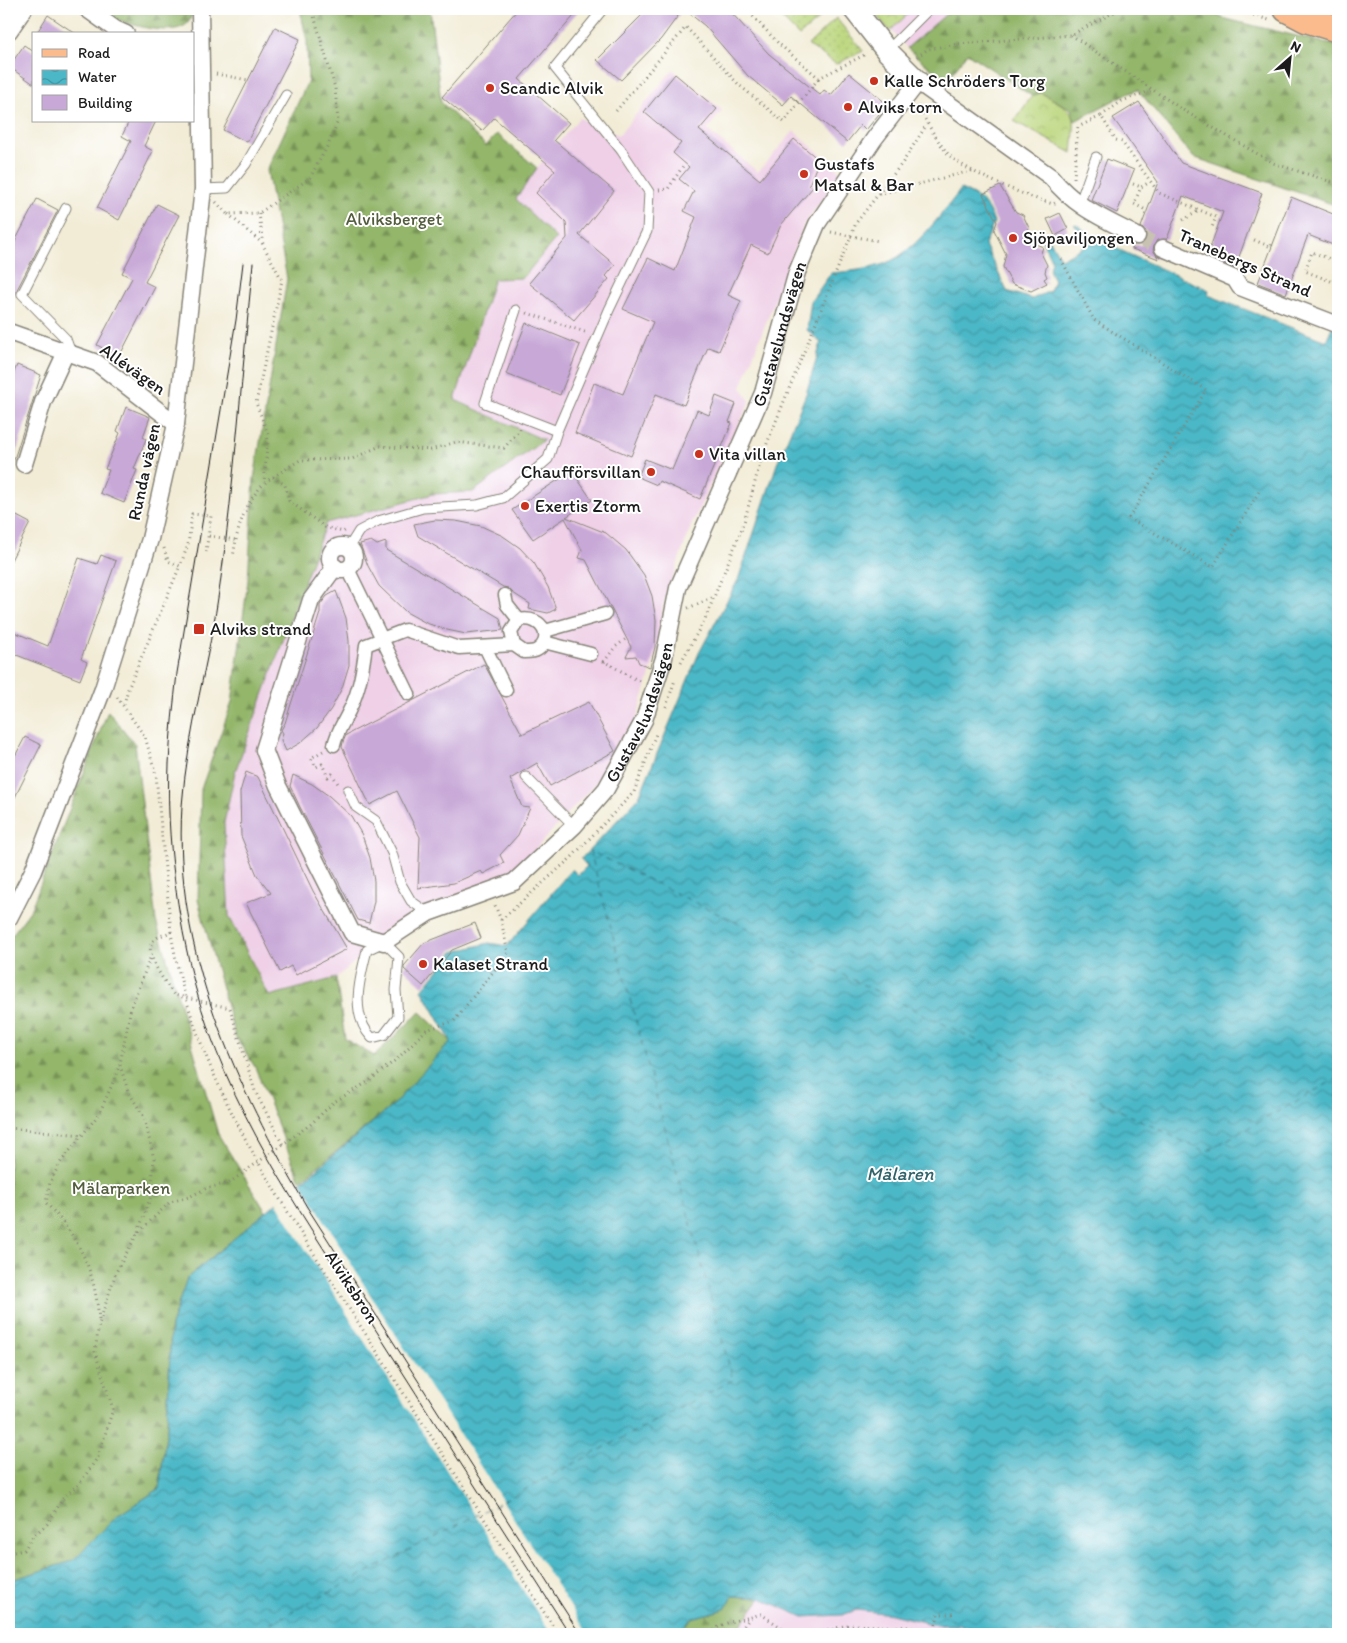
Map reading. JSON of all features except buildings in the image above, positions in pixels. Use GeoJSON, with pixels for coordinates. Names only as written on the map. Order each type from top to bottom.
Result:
{"type":"FeatureCollection","features":[{"type":"Feature","properties":{"kind":"main road"},"geometry":{"type":"LineString","coordinates":[[1288,9],[1306,19],[1338,29]]}},
{"type":"Feature","properties":{"kind":"main road"},"geometry":{"type":"LineString","coordinates":[[1310,9],[1338,17]]}},
{"type":"Feature","properties":{"kind":"street"},"geometry":{"type":"LineString","coordinates":[[9,31],[24,9]]}},
{"type":"Feature","properties":{"kind":"street"},"geometry":{"type":"LineString","coordinates":[[86,9],[122,32]]}},
{"type":"Feature","properties":{"kind":"street","name":"Runda vägen"},"geometry":{"type":"LineString","coordinates":[[9,918],[33,872],[103,689],[150,539],[176,424],[203,189],[197,45],[200,9]]}},
{"type":"Feature","properties":{"kind":"street"},"geometry":{"type":"LineString","coordinates":[[854,9],[881,50],[902,69],[915,87],[1051,177],[1065,195],[1079,206],[1137,236]]}},
{"type":"Feature","properties":{"kind":"street","name":"Gustavslundsvägen"},"geometry":{"type":"LineString","coordinates":[[384,942],[428,912],[514,882],[574,826],[606,789],[644,720],[664,658],[678,588],[763,392],[797,272],[815,229],[874,139],[915,87]]}},
{"type":"Feature","properties":{"kind":"street","name":"Tranebergs Strand"},"geometry":{"type":"LineString","coordinates":[[1163,248],[1235,280],[1240,287],[1338,325]]}},
{"type":"Feature","properties":{"kind":"street","name":"Allévägen"},"geometry":{"type":"LineString","coordinates":[[9,332],[97,363],[176,424]]}},
{"type":"Feature","properties":{"kind":"street"},"geometry":{"type":"LineString","coordinates":[[24,464],[43,402],[68,353]]}},
{"type":"Feature","properties":{"kind":"street"},"geometry":{"type":"LineString","coordinates":[[349,547],[339,546],[332,551],[330,560],[342,568],[383,638],[409,694]]}},
{"type":"Feature","properties":{"kind":"street"},"geometry":{"type":"LineString","coordinates":[[342,568],[311,600],[264,750],[278,786],[352,933],[384,942]]}},
{"type":"Feature","properties":{"kind":"street"},"geometry":{"type":"LineString","coordinates":[[505,595],[507,605],[519,620]]}},
{"type":"Feature","properties":{"kind":"street"},"geometry":{"type":"LineString","coordinates":[[544,636],[605,614]]}},
{"type":"Feature","properties":{"kind":"street"},"geometry":{"type":"LineString","coordinates":[[334,745],[337,732],[350,708],[362,674],[366,645],[405,630],[459,648],[514,645],[524,652],[537,650],[544,636],[540,622],[530,618],[519,620],[511,632],[514,645]]}},
{"type":"Feature","properties":{"kind":"street"},"geometry":{"type":"LineString","coordinates":[[544,636],[591,654]]}},
{"type":"Feature","properties":{"kind":"street"},"geometry":{"type":"LineString","coordinates":[[485,647],[506,690]]}},
{"type":"Feature","properties":{"kind":"lane"},"geometry":{"type":"LineString","coordinates":[[349,547],[359,531],[378,521],[423,508],[476,505],[504,498],[548,459],[557,431],[598,336],[648,231],[650,192],[621,150],[556,68],[603,9]]}},
{"type":"Feature","properties":{"kind":"lane"},"geometry":{"type":"LineString","coordinates":[[881,50],[929,9]]}},
{"type":"Feature","properties":{"kind":"lane"},"geometry":{"type":"LineString","coordinates":[[203,189],[227,188],[246,164],[286,95]]}},
{"type":"Feature","properties":{"kind":"lane"},"geometry":{"type":"LineString","coordinates":[[1079,206],[1096,156]]}},
{"type":"Feature","properties":{"kind":"lane"},"geometry":{"type":"LineString","coordinates":[[66,208],[22,294],[66,339],[68,353]]}},
{"type":"Feature","properties":{"kind":"lane"},"geometry":{"type":"LineString","coordinates":[[516,310],[485,403],[557,431]]}},
{"type":"Feature","properties":{"kind":"lane"},"geometry":{"type":"LineString","coordinates":[[526,777],[574,826]]}},
{"type":"Feature","properties":{"kind":"lane"},"geometry":{"type":"LineString","coordinates":[[346,791],[356,807],[376,821],[392,854],[400,882],[412,901],[428,912]]}},
{"type":"Feature","properties":{"kind":"lane"},"geometry":{"type":"LineString","coordinates":[[384,942],[399,957],[396,990],[398,1017],[384,1035],[372,1038],[364,1030],[357,991],[367,950],[384,942]]}},
{"type":"Feature","properties":{"kind":"path"},"geometry":{"type":"LineString","coordinates":[[227,214],[259,213],[310,178],[329,143],[338,121],[335,88],[312,9]]}},
{"type":"Feature","properties":{"kind":"path"},"geometry":{"type":"LineString","coordinates":[[746,9],[779,44],[819,78]]}},
{"type":"Feature","properties":{"kind":"path"},"geometry":{"type":"LineString","coordinates":[[902,69],[928,49],[958,44],[1071,35],[1118,10],[1157,9]]}},
{"type":"Feature","properties":{"kind":"path"},"geometry":{"type":"LineString","coordinates":[[616,111],[686,26],[739,84],[784,122],[819,78],[881,50]]}},
{"type":"Feature","properties":{"kind":"path"},"geometry":{"type":"LineString","coordinates":[[1071,35],[1126,74],[1154,90],[1182,110],[1273,163],[1338,184]]}},
{"type":"Feature","properties":{"kind":"path"},"geometry":{"type":"LineString","coordinates":[[215,74],[248,80]]}},
{"type":"Feature","properties":{"kind":"path"},"geometry":{"type":"LineString","coordinates":[[915,87],[927,124],[950,156],[1033,199],[1053,204],[1065,195],[1074,180],[1078,127],[1101,116],[1122,102],[1154,90]]}},
{"type":"Feature","properties":{"kind":"path"},"geometry":{"type":"LineString","coordinates":[[1101,116],[1116,140],[1122,142],[1159,193],[1216,217],[1212,230]]}},
{"type":"Feature","properties":{"kind":"path"},"geometry":{"type":"LineString","coordinates":[[810,342],[856,223],[927,124]]}},
{"type":"Feature","properties":{"kind":"path"},"geometry":{"type":"LineString","coordinates":[[668,188],[685,163]]}},
{"type":"Feature","properties":{"kind":"path"},"geometry":{"type":"LineString","coordinates":[[878,194],[975,170]]}},
{"type":"Feature","properties":{"kind":"path"},"geometry":{"type":"LineString","coordinates":[[1144,208],[1134,204],[1141,187],[1150,182]]}},
{"type":"Feature","properties":{"kind":"path"},"geometry":{"type":"LineString","coordinates":[[1133,184],[1141,187]]}},
{"type":"Feature","properties":{"kind":"path"},"geometry":{"type":"LineString","coordinates":[[203,189],[227,214],[263,245],[282,280],[256,403],[268,434],[264,483]]}},
{"type":"Feature","properties":{"kind":"path"},"geometry":{"type":"LineString","coordinates":[[1183,220],[1200,210]]}},
{"type":"Feature","properties":{"kind":"path"},"geometry":{"type":"LineString","coordinates":[[259,213],[263,245]]}},
{"type":"Feature","properties":{"kind":"path"},"geometry":{"type":"LineString","coordinates":[[815,229],[880,241]]}},
{"type":"Feature","properties":{"kind":"path"},"geometry":{"type":"LineString","coordinates":[[1254,240],[1271,247],[1272,244]]}},
{"type":"Feature","properties":{"kind":"path"},"geometry":{"type":"LineString","coordinates":[[1338,262],[1312,252],[1305,271],[1338,284]]}},
{"type":"Feature","properties":{"kind":"path"},"geometry":{"type":"LineString","coordinates":[[1061,259],[1094,320],[1206,390],[1129,518],[1213,567],[1260,490]]}},
{"type":"Feature","properties":{"kind":"path"},"geometry":{"type":"LineString","coordinates":[[516,310],[598,336]]}},
{"type":"Feature","properties":{"kind":"path"},"geometry":{"type":"LineString","coordinates":[[233,557],[240,523],[258,488],[300,460],[352,459],[380,446],[431,450],[456,442],[504,448],[518,433],[526,419]]}},
{"type":"Feature","properties":{"kind":"path"},"geometry":{"type":"LineString","coordinates":[[274,477],[285,485],[289,501],[325,527],[343,532],[353,526],[359,531]]}},
{"type":"Feature","properties":{"kind":"path"},"geometry":{"type":"LineString","coordinates":[[124,704],[128,689],[188,545],[192,514],[211,516],[206,552]]}},
{"type":"Feature","properties":{"kind":"path"},"geometry":{"type":"LineString","coordinates":[[209,536],[236,540]]}},
{"type":"Feature","properties":{"kind":"path"},"geometry":{"type":"LineString","coordinates":[[168,561],[180,566]]}},
{"type":"Feature","properties":{"kind":"path"},"geometry":{"type":"LineString","coordinates":[[604,662],[615,647],[626,639]]}},
{"type":"Feature","properties":{"kind":"path"},"geometry":{"type":"LineString","coordinates":[[591,654],[653,690]]}},
{"type":"Feature","properties":{"kind":"path"},"geometry":{"type":"LineString","coordinates":[[103,689],[116,696],[124,704]]}},
{"type":"Feature","properties":{"kind":"path","name":"Alviksbron"},"geometry":{"type":"LineString","coordinates":[[124,704],[145,737],[156,775],[175,958],[206,1053],[222,1094],[245,1140],[290,1216],[558,1634]]}},
{"type":"Feature","properties":{"kind":"path"},"geometry":{"type":"LineString","coordinates":[[334,745],[310,758],[316,767],[322,764],[328,777],[332,774],[346,791]]}},
{"type":"Feature","properties":{"kind":"path"},"geometry":{"type":"LineString","coordinates":[[138,1234],[170,1202],[189,1197],[206,1188],[229,1183],[311,1124],[334,1102],[368,1082],[398,1058],[426,1030],[442,1023],[454,1021],[508,953],[501,920]]}},
{"type":"Feature","properties":{"kind":"path"},"geometry":{"type":"LineString","coordinates":[[171,932],[155,939],[150,944],[151,956],[174,995],[230,1008],[255,1091],[283,1145]]}},
{"type":"Feature","properties":{"kind":"path"},"geometry":{"type":"LineString","coordinates":[[99,1324],[95,1284],[84,1252],[66,1224],[46,1203],[50,1182],[60,1163],[99,1114],[120,1064],[131,1007],[151,956]]}},
{"type":"Feature","properties":{"kind":"path"},"geometry":{"type":"LineString","coordinates":[[9,1553],[24,1550],[33,1536],[47,1524],[64,1497],[80,1483],[98,1457],[113,1408],[95,1352],[99,1324],[116,1272],[138,1234],[151,1196],[154,1159],[144,1117],[128,1091],[120,1064]]}},
{"type":"Feature","properties":{"kind":"path"},"geometry":{"type":"LineString","coordinates":[[9,1128],[84,1135]]}},
{"type":"Feature","properties":{"kind":"path"},"geometry":{"type":"LineString","coordinates":[[710,1634],[716,1628],[734,1620],[760,1614],[791,1634]]}},
{"type":"Feature","properties":{"kind":"path"},"geometry":{"type":"LineString","coordinates":[[936,1625],[938,1614],[953,1614]]}},
{"type":"Feature","properties":{"kind":"path"},"geometry":{"type":"LineString","coordinates":[[738,1634],[749,1618]]}},
{"type":"Feature","properties":{"kind":"path"},"geometry":{"type":"LineString","coordinates":[[813,1634],[848,1625],[909,1627],[931,1634]]}},
{"type":"Feature","properties":{"kind":"shaded area"},"geometry":{"type":"Polygon","coordinates":[[[871,9],[952,9],[907,48],[871,9]]]}},
{"type":"Feature","properties":{"kind":"shaded area","name":"Alviks strand"},"geometry":{"type":"Polygon","coordinates":[[[673,70],[722,110],[707,130],[758,172],[794,131],[843,174],[805,222],[741,387],[750,401],[691,526],[663,604],[658,648],[635,723],[610,767],[510,877],[411,913],[336,978],[270,996],[229,916],[224,823],[234,772],[326,523],[433,494],[473,492],[544,440],[455,400],[494,279],[523,278],[516,199],[537,168],[579,118],[619,135],[673,70]]]}},
{"type":"Feature","properties":{"kind":"shaded area"},"geometry":{"type":"Polygon","coordinates":[[[761,1598],[803,1617],[842,1615],[857,1610],[892,1614],[936,1625],[961,1625],[980,1631],[983,1634],[734,1634],[761,1598]]]}},
{"type":"Feature","properties":{"kind":"green space"},"geometry":{"type":"Polygon","coordinates":[[[102,9],[192,9],[190,20],[184,26],[163,30],[127,23],[115,18],[102,9]]]}},
{"type":"Feature","properties":{"kind":"green space","name":"Alviksberget"},"geometry":{"type":"Polygon","coordinates":[[[300,9],[430,9],[441,102],[486,146],[497,134],[537,168],[516,199],[556,238],[523,278],[494,279],[455,400],[544,440],[473,492],[433,494],[326,523],[235,772],[224,823],[229,916],[269,996],[336,978],[345,1039],[374,1056],[420,1012],[451,1041],[392,1106],[300,1181],[255,1067],[235,1036],[198,900],[201,789],[232,702],[248,580],[254,479],[287,279],[267,170],[308,81],[307,41],[300,9]]]}},
{"type":"Feature","properties":{"kind":"green space"},"geometry":{"type":"Polygon","coordinates":[[[773,9],[828,9],[829,10],[799,36],[773,9]]]}},
{"type":"Feature","properties":{"kind":"green space"},"geometry":{"type":"Polygon","coordinates":[[[871,9],[913,9],[890,31],[871,9]]]}},
{"type":"Feature","properties":{"kind":"green space"},"geometry":{"type":"Polygon","coordinates":[[[952,9],[1205,9],[1222,18],[1338,46],[1338,206],[1193,157],[1138,90],[1124,95],[1075,121],[1071,109],[1041,93],[1032,96],[967,53],[946,82],[907,48],[952,9]]]}},
{"type":"Feature","properties":{"kind":"green space"},"geometry":{"type":"Polygon","coordinates":[[[836,18],[863,51],[836,64],[808,45],[836,18]]]}},
{"type":"Feature","properties":{"kind":"green space"},"geometry":{"type":"Polygon","coordinates":[[[1041,93],[1062,105],[1072,115],[1074,128],[1072,153],[1014,121],[1032,96],[1041,93]]]}},
{"type":"Feature","properties":{"kind":"green space","name":"Mälarparken"},"geometry":{"type":"Polygon","coordinates":[[[108,711],[135,744],[156,921],[218,1134],[266,1212],[187,1278],[171,1326],[167,1428],[159,1489],[117,1516],[72,1561],[9,1581],[9,939],[30,911],[108,711]]]}},
{"type":"Feature","properties":{"kind":"green space"},"geometry":{"type":"Polygon","coordinates":[[[733,1596],[761,1598],[734,1634],[677,1634],[692,1618],[724,1609],[733,1596]]]}},
{"type":"Feature","properties":{"kind":"water","name":"Mälaren"},"geometry":{"type":"Polygon","coordinates":[[[961,189],[982,201],[991,215],[994,222],[985,245],[1007,291],[1032,299],[1050,291],[1054,280],[1049,270],[1052,262],[1042,240],[1048,237],[1061,259],[1092,242],[1074,225],[1076,224],[1095,239],[1209,290],[1208,295],[1326,341],[1332,327],[1338,330],[1338,1634],[983,1634],[980,1631],[961,1625],[936,1625],[892,1614],[857,1610],[842,1615],[803,1617],[761,1598],[733,1596],[725,1609],[692,1618],[677,1634],[9,1634],[9,1581],[72,1561],[117,1516],[159,1489],[167,1428],[171,1326],[187,1278],[392,1106],[451,1041],[422,990],[453,952],[489,943],[507,946],[572,869],[578,875],[587,866],[581,859],[639,797],[699,653],[738,580],[777,464],[806,394],[821,343],[807,330],[811,301],[831,273],[874,267],[898,257],[916,243],[961,189]]]}},
{"type":"Feature","properties":{"kind":"pier"},"geometry":{"type":"Polygon","coordinates":[[[299,1179],[369,1293],[588,1634],[551,1634],[296,1234],[275,1200],[299,1179]]]}},
{"type":"Feature","properties":{"kind":"ferry route"},"geometry":{"type":"LineString","coordinates":[[250,1634],[733,1380],[590,851],[1205,1152],[1338,1078]]}},
{"type":"Feature","properties":{"kind":"tunnel"},"geometry":{"type":"LineString","coordinates":[[1137,236],[1163,248]]}},
{"type":"Feature","properties":{"kind":"tram line"},"geometry":{"type":"LineString","coordinates":[[243,263],[236,320],[177,673],[170,741],[169,820],[171,848],[178,904],[195,986],[209,1031],[226,1074],[267,1156],[315,1235],[570,1634]]}},
{"type":"Feature","properties":{"kind":"tram line"},"geometry":{"type":"LineString","coordinates":[[253,263],[234,464],[220,585],[189,751],[182,806],[182,860],[188,913],[199,965],[215,1016],[234,1065],[256,1114],[307,1207],[580,1634]]}},
{"type":"Feature","properties":{"kind":"place","name":"Kalle Schröders Torg"},"geometry":{"type":"Point","coordinates":[874,81]}},
{"type":"Feature","properties":{"kind":"place","name":"Scandic Alvik"},"geometry":{"type":"Point","coordinates":[490,88]}},
{"type":"Feature","properties":{"kind":"place","name":"Alviks torn"},"geometry":{"type":"Point","coordinates":[848,107]}},
{"type":"Feature","properties":{"kind":"place","name":"Gustafs Matsal & Bar"},"geometry":{"type":"Point","coordinates":[804,174]}},
{"type":"Feature","properties":{"kind":"place","name":"Sjöpaviljongen"},"geometry":{"type":"Point","coordinates":[1013,238]}},
{"type":"Feature","properties":{"kind":"place","name":"Vita villan"},"geometry":{"type":"Point","coordinates":[699,454]}},
{"type":"Feature","properties":{"kind":"place","name":"Chaufförsvillan"},"geometry":{"type":"Point","coordinates":[651,472]}},
{"type":"Feature","properties":{"kind":"place","name":"Exertis Ztorm"},"geometry":{"type":"Point","coordinates":[525,506]}},
{"type":"Feature","properties":{"kind":"place","name":"Alviks strand"},"geometry":{"type":"Point","coordinates":[199,629]}},
{"type":"Feature","properties":{"kind":"place","name":"Kalaset Strand"},"geometry":{"type":"Point","coordinates":[423,964]}}]}
